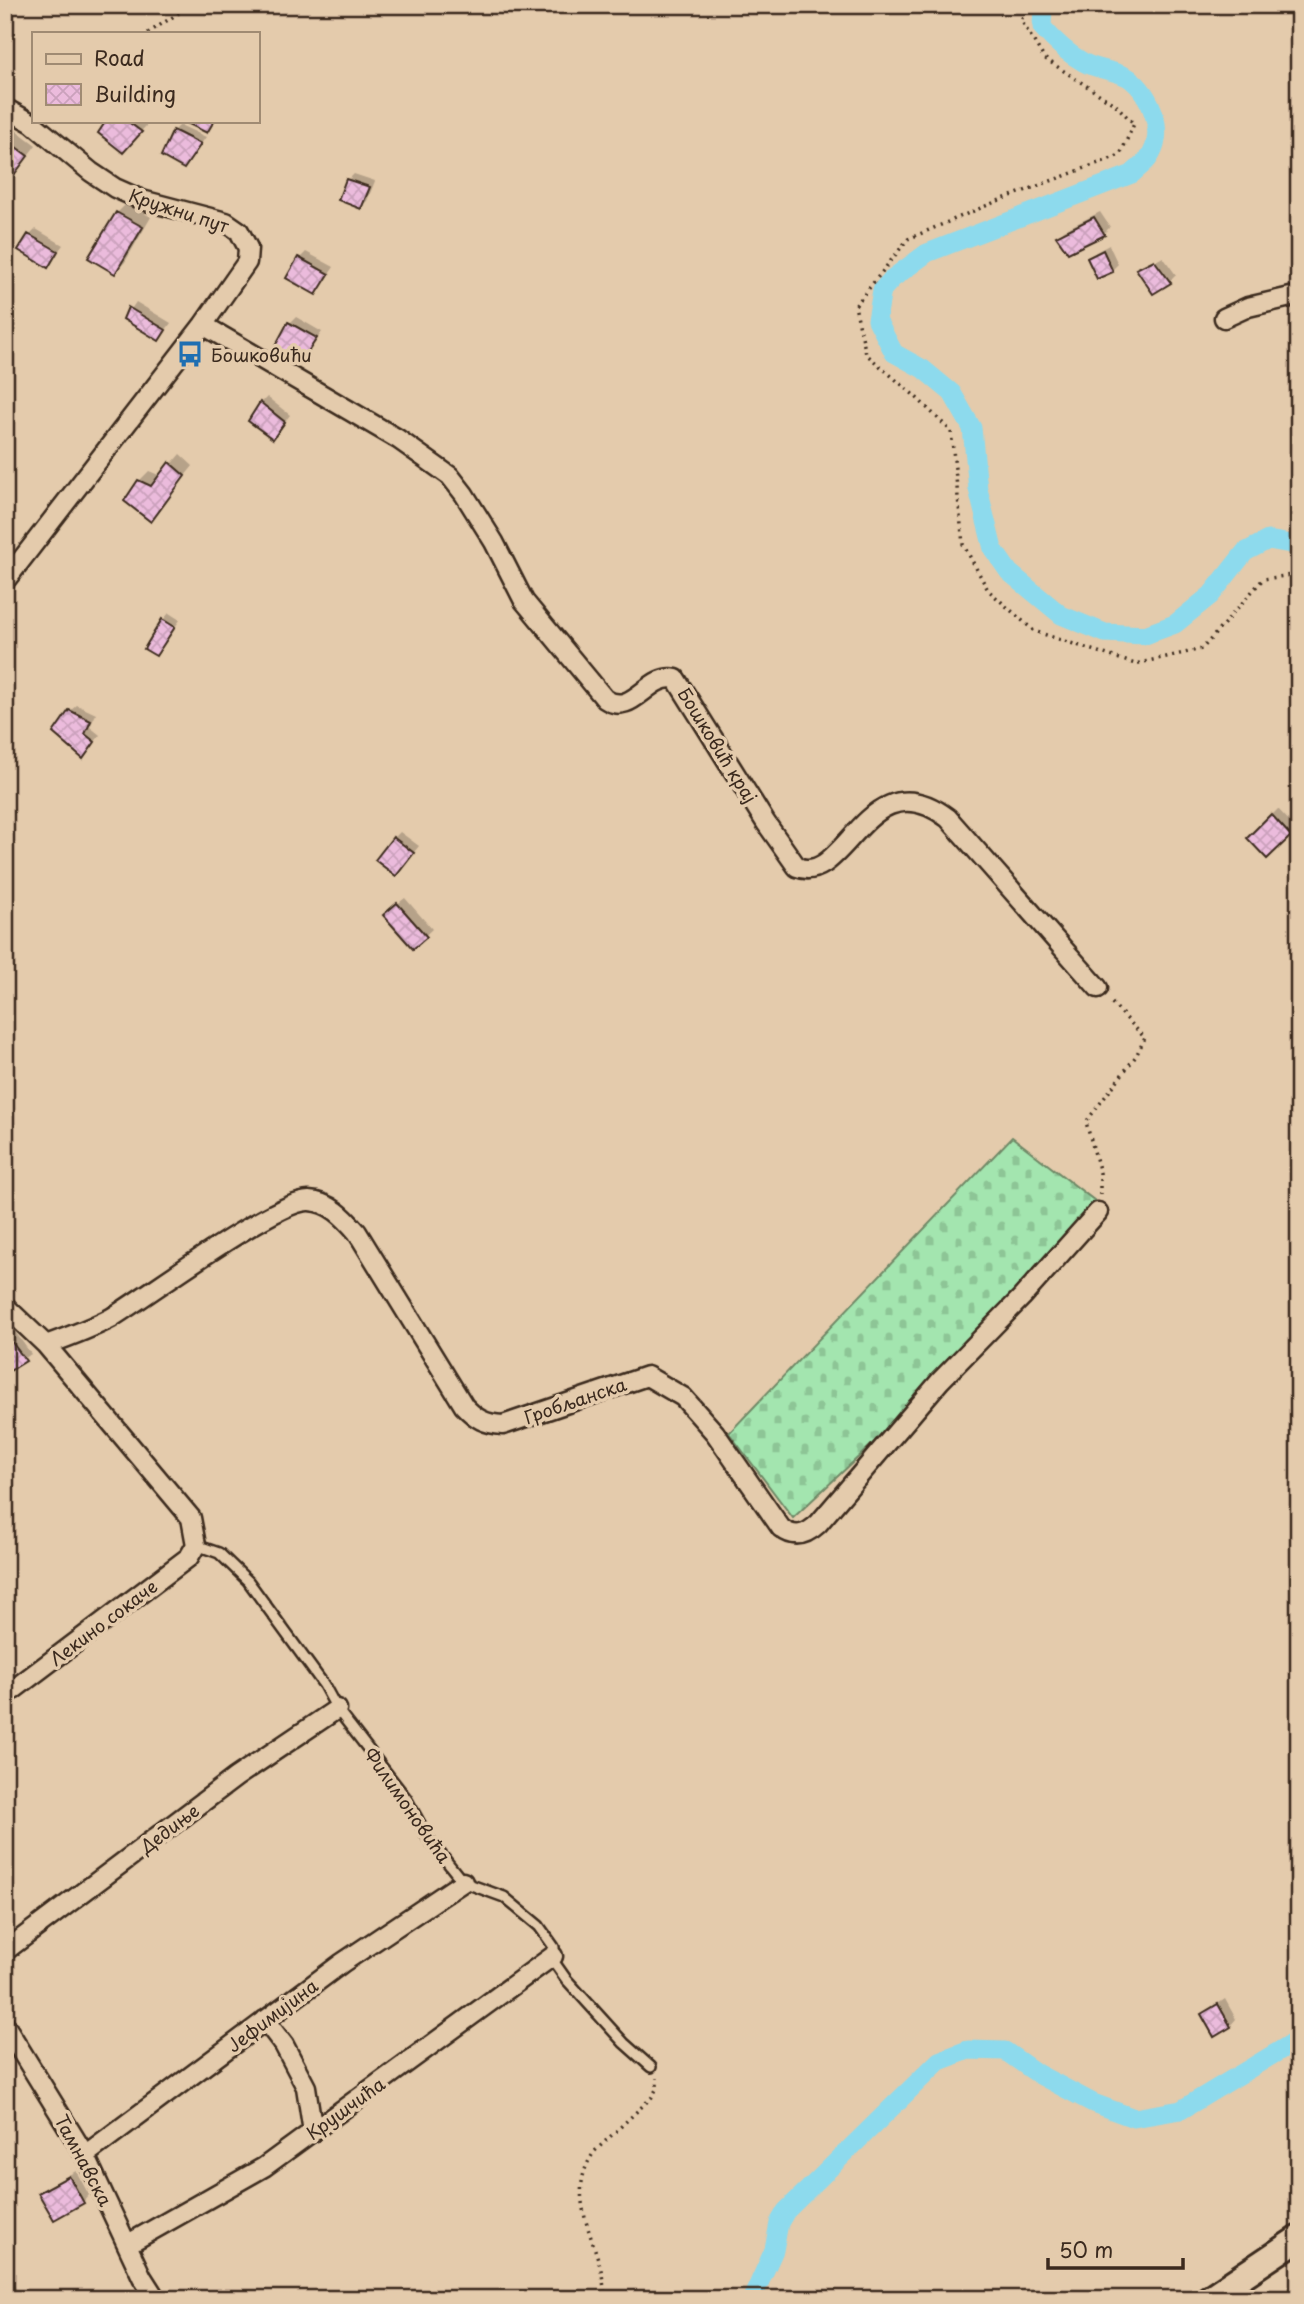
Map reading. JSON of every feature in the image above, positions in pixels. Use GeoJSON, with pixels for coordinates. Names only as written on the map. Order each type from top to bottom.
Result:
{"type":"FeatureCollection","features":[{"type":"Feature","properties":{"kind":"main road"},"geometry":{"type":"LineString","coordinates":[[1208,2299],[1299,2238]]}},
{"type":"Feature","properties":{"kind":"street","name":"Кружни пут"},"geometry":{"type":"LineString","coordinates":[[5,108],[32,123],[91,172],[115,188],[142,200],[217,219],[233,226],[239,231],[248,248],[247,262],[203,325],[5,581]]}},
{"type":"Feature","properties":{"kind":"street"},"geometry":{"type":"LineString","coordinates":[[1224,318],[1248,307],[1299,295]]}},
{"type":"Feature","properties":{"kind":"street","name":"Бошковић крај"},"geometry":{"type":"LineString","coordinates":[[203,325],[398,439],[450,476],[488,532],[524,601],[605,699],[622,705],[660,680],[676,679],[797,867],[809,870],[825,863],[871,816],[895,803],[916,802],[934,807],[948,818],[1098,988]]}},
{"type":"Feature","properties":{"kind":"street","name":"Гробљанска"},"geometry":{"type":"LineString","coordinates":[[46,1345],[108,1319],[257,1223],[300,1202],[320,1202],[339,1212],[357,1232],[464,1406],[475,1418],[487,1424],[503,1425],[647,1376],[683,1397],[715,1433],[781,1528],[787,1533],[799,1536],[805,1535],[818,1524],[940,1381],[1022,1297],[1098,1212]]}},
{"type":"Feature","properties":{"kind":"street"},"geometry":{"type":"LineString","coordinates":[[5,1306],[46,1345],[191,1518],[196,1545]]}},
{"type":"Feature","properties":{"kind":"street","name":"Лекино сокаче"},"geometry":{"type":"LineString","coordinates":[[5,1696],[189,1557],[196,1545]]}},
{"type":"Feature","properties":{"kind":"street","name":"Дедиње"},"geometry":{"type":"LineString","coordinates":[[5,1951],[236,1777],[337,1709]]}},
{"type":"Feature","properties":{"kind":"street","name":"Јефимијина"},"geometry":{"type":"LineString","coordinates":[[85,2155],[342,1963],[463,1882]]}},
{"type":"Feature","properties":{"kind":"street","name":"Крушчића"},"geometry":{"type":"LineString","coordinates":[[128,2244],[264,2167],[553,1956]]}},
{"type":"Feature","properties":{"kind":"street"},"geometry":{"type":"LineString","coordinates":[[265,2020],[284,2045],[306,2087],[313,2132]]}},
{"type":"Feature","properties":{"kind":"street","name":"Тамнавска"},"geometry":{"type":"LineString","coordinates":[[5,2025],[85,2155],[142,2277],[156,2299]]}},
{"type":"Feature","properties":{"kind":"lane","name":"Филимоновића"},"geometry":{"type":"LineString","coordinates":[[196,1545],[219,1553],[248,1581],[324,1685],[337,1709],[405,1798],[428,1838],[463,1882]]}},
{"type":"Feature","properties":{"kind":"lane"},"geometry":{"type":"LineString","coordinates":[[463,1882],[504,1897],[516,1905],[550,1939],[557,1968],[593,2011],[651,2067]]}},
{"type":"Feature","properties":{"kind":"path"},"geometry":{"type":"LineString","coordinates":[[150,32],[191,5]]}},
{"type":"Feature","properties":{"kind":"path"},"geometry":{"type":"LineString","coordinates":[[1029,5],[1021,20],[1044,58],[1118,106],[1134,124],[1121,155],[995,202],[908,239],[855,306],[866,354],[951,431],[963,544],[988,590],[1034,631],[1135,664],[1202,649],[1263,579],[1299,574]]}},
{"type":"Feature","properties":{"kind":"path"},"geometry":{"type":"LineString","coordinates":[[1098,988],[1145,1038],[1136,1056],[1086,1122],[1100,1173],[1098,1212]]}},
{"type":"Feature","properties":{"kind":"path"},"geometry":{"type":"LineString","coordinates":[[605,2299],[600,2266],[581,2206],[583,2177],[595,2151],[652,2097],[657,2080],[651,2067]]}},
{"type":"Feature","properties":{"kind":"green space"},"geometry":{"type":"Polygon","coordinates":[[[1012,1137],[1095,1201],[940,1381],[793,1518],[729,1433],[1012,1137]]]}},
{"type":"Feature","properties":{"kind":"building"},"geometry":{"type":"Polygon","coordinates":[[[105,122],[128,122],[142,132],[123,153],[98,133],[105,122]]]}},
{"type":"Feature","properties":{"kind":"building"},"geometry":{"type":"Polygon","coordinates":[[[185,122],[213,122],[207,133],[185,122]]]}},
{"type":"Feature","properties":{"kind":"building"},"geometry":{"type":"Polygon","coordinates":[[[173,130],[201,144],[184,169],[161,156],[173,130]]]}},
{"type":"Feature","properties":{"kind":"building"},"geometry":{"type":"Polygon","coordinates":[[[5,139],[28,156],[5,187],[5,139]]]}},
{"type":"Feature","properties":{"kind":"building"},"geometry":{"type":"Polygon","coordinates":[[[346,179],[370,187],[361,209],[338,200],[346,179]]]}},
{"type":"Feature","properties":{"kind":"building"},"geometry":{"type":"Polygon","coordinates":[[[116,212],[143,227],[115,274],[88,258],[116,212]]]}},
{"type":"Feature","properties":{"kind":"building"},"geometry":{"type":"Polygon","coordinates":[[[1094,217],[1105,235],[1068,253],[1056,236],[1094,217]]]}},
{"type":"Feature","properties":{"kind":"building"},"geometry":{"type":"Polygon","coordinates":[[[28,234],[58,251],[48,268],[18,250],[28,234]]]}},
{"type":"Feature","properties":{"kind":"building"},"geometry":{"type":"Polygon","coordinates":[[[1103,250],[1113,272],[1097,279],[1087,258],[1103,250]]]}},
{"type":"Feature","properties":{"kind":"building"},"geometry":{"type":"Polygon","coordinates":[[[298,257],[329,274],[316,295],[286,278],[298,257]]]}},
{"type":"Feature","properties":{"kind":"building"},"geometry":{"type":"Polygon","coordinates":[[[1154,260],[1171,283],[1153,294],[1136,269],[1154,260]]]}},
{"type":"Feature","properties":{"kind":"building"},"geometry":{"type":"Polygon","coordinates":[[[128,307],[166,330],[159,341],[123,319],[128,307]]]}},
{"type":"Feature","properties":{"kind":"building"},"geometry":{"type":"Polygon","coordinates":[[[288,322],[317,338],[300,364],[273,350],[288,322]]]}},
{"type":"Feature","properties":{"kind":"building"},"geometry":{"type":"Polygon","coordinates":[[[260,402],[285,422],[273,439],[248,421],[260,402]]]}},
{"type":"Feature","properties":{"kind":"building"},"geometry":{"type":"Polygon","coordinates":[[[169,462],[185,476],[151,522],[124,501],[138,480],[151,486],[169,462]]]}},
{"type":"Feature","properties":{"kind":"building"},"geometry":{"type":"Polygon","coordinates":[[[162,619],[175,627],[156,656],[144,649],[162,619]]]}},
{"type":"Feature","properties":{"kind":"building"},"geometry":{"type":"Polygon","coordinates":[[[69,710],[91,721],[85,734],[95,742],[83,759],[53,733],[69,710]]]}},
{"type":"Feature","properties":{"kind":"building"},"geometry":{"type":"Polygon","coordinates":[[[1271,814],[1291,836],[1267,859],[1247,838],[1271,814]]]}},
{"type":"Feature","properties":{"kind":"building"},"geometry":{"type":"Polygon","coordinates":[[[393,837],[414,853],[396,876],[375,860],[393,837]]]}},
{"type":"Feature","properties":{"kind":"building"},"geometry":{"type":"Polygon","coordinates":[[[397,903],[427,937],[413,949],[383,915],[397,903]]]}},
{"type":"Feature","properties":{"kind":"building"},"geometry":{"type":"Polygon","coordinates":[[[5,1333],[26,1361],[5,1374],[5,1333]]]}},
{"type":"Feature","properties":{"kind":"building"},"geometry":{"type":"Polygon","coordinates":[[[1218,2004],[1231,2027],[1214,2037],[1201,2014],[1218,2004]]]}},
{"type":"Feature","properties":{"kind":"building"},"geometry":{"type":"Polygon","coordinates":[[[69,2176],[84,2203],[54,2220],[38,2193],[69,2176]]]}},
{"type":"Feature","properties":{"kind":"waterway"},"geometry":{"type":"LineString","coordinates":[[1043,5],[1042,27],[1061,46],[1088,65],[1129,78],[1144,94],[1154,116],[1154,149],[1132,174],[927,253],[893,278],[882,290],[877,320],[894,353],[923,369],[952,393],[972,428],[978,489],[993,549],[1009,572],[1061,615],[1105,633],[1145,635],[1175,624],[1211,595],[1245,552],[1268,540],[1299,548]]}},
{"type":"Feature","properties":{"kind":"waterway"},"geometry":{"type":"LineString","coordinates":[[752,2299],[774,2250],[779,2223],[786,2211],[939,2061],[968,2050],[1005,2051],[1038,2074],[1093,2103],[1134,2118],[1181,2110],[1299,2039]]}},
{"type":"Feature","properties":{"kind":"place","name":"Бошковићи"},"geometry":{"type":"Point","coordinates":[190,354]}}]}
